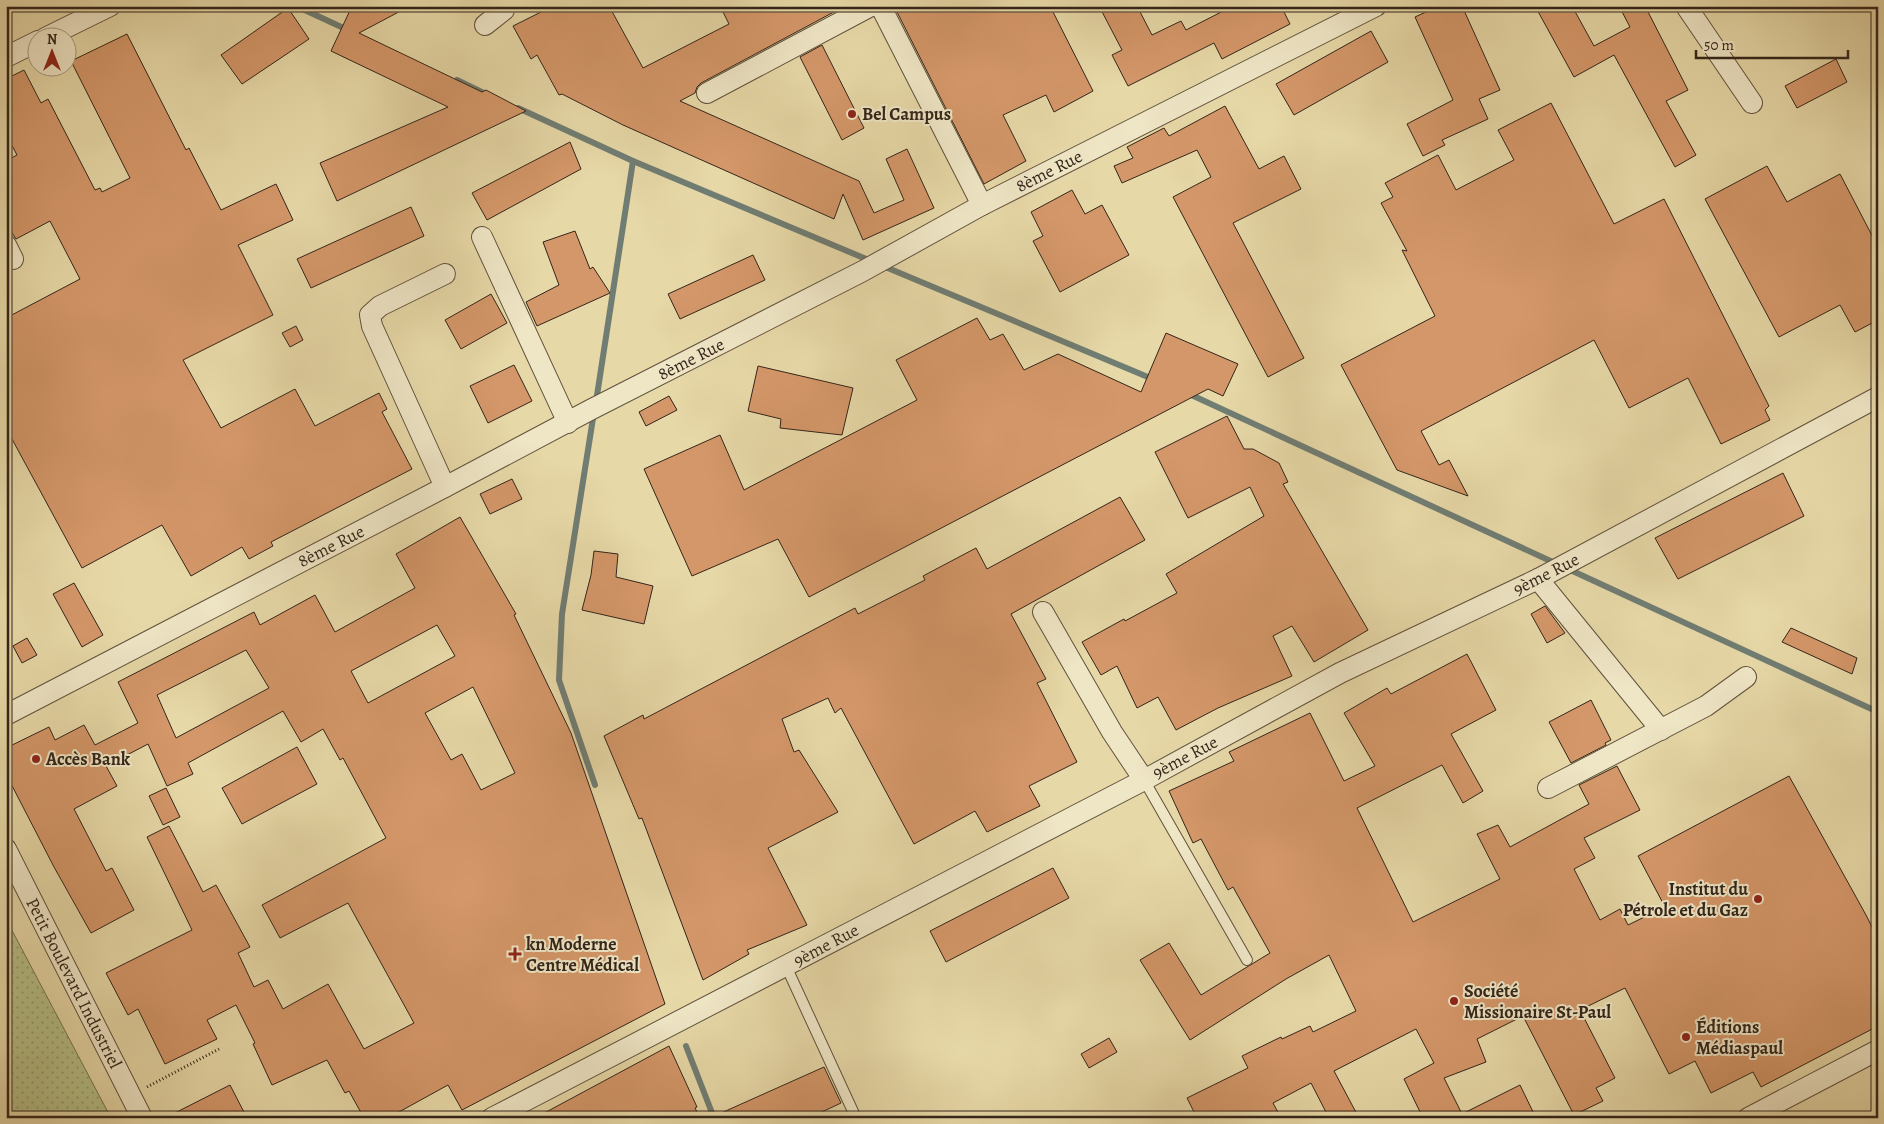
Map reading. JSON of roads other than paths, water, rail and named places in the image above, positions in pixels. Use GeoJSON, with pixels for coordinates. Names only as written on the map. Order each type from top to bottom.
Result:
{"type":"FeatureCollection","features":[{"type":"Feature","properties":{"kind":"street"},"geometry":{"type":"LineString","coordinates":[[65,28],[110,6]]}},
{"type":"Feature","properties":{"kind":"street"},"geometry":{"type":"LineString","coordinates":[[485,25],[504,10],[505,6]]}},
{"type":"Feature","properties":{"kind":"street"},"geometry":{"type":"LineString","coordinates":[[707,93],[871,6],[878,6],[882,9],[982,205]]}},
{"type":"Feature","properties":{"kind":"street","name":"8ème Rue"},"geometry":{"type":"LineString","coordinates":[[6,714],[863,271],[982,205],[1376,6]]}},
{"type":"Feature","properties":{"kind":"street"},"geometry":{"type":"LineString","coordinates":[[1686,6],[1752,103]]}},
{"type":"Feature","properties":{"kind":"street"},"geometry":{"type":"LineString","coordinates":[[6,57],[28,46]]}},
{"type":"Feature","properties":{"kind":"street"},"geometry":{"type":"LineString","coordinates":[[482,238],[568,423]]}},
{"type":"Feature","properties":{"kind":"street"},"geometry":{"type":"LineString","coordinates":[[445,274],[380,306],[370,315],[372,326],[445,487]]}},
{"type":"Feature","properties":{"kind":"street","name":"9ème Rue"},"geometry":{"type":"LineString","coordinates":[[492,1118],[1144,780],[1340,673],[1538,579],[1877,399]]}},
{"type":"Feature","properties":{"kind":"street"},"geometry":{"type":"LineString","coordinates":[[1538,579],[1661,730]]}},
{"type":"Feature","properties":{"kind":"street"},"geometry":{"type":"LineString","coordinates":[[1043,612],[1112,732],[1144,780]]}},
{"type":"Feature","properties":{"kind":"street"},"geometry":{"type":"LineString","coordinates":[[1548,788],[1706,706],[1746,677]]}},
{"type":"Feature","properties":{"kind":"street","name":"Petit Boulevard Industriel"},"geometry":{"type":"LineString","coordinates":[[6,849],[142,1118]]}},
{"type":"Feature","properties":{"kind":"street"},"geometry":{"type":"LineString","coordinates":[[1748,1118],[1878,1050]]}},
{"type":"Feature","properties":{"kind":"lane"},"geometry":{"type":"LineString","coordinates":[[1144,780],[1247,960]]}},
{"type":"Feature","properties":{"kind":"lane"},"geometry":{"type":"LineString","coordinates":[[786,966],[856,1118]]}},
{"type":"Feature","properties":{"kind":"waterway"},"geometry":{"type":"LineString","coordinates":[[296,6],[350,31]]}},
{"type":"Feature","properties":{"kind":"waterway"},"geometry":{"type":"LineString","coordinates":[[457,80],[488,95]]}},
{"type":"Feature","properties":{"kind":"waterway"},"geometry":{"type":"LineString","coordinates":[[518,108],[633,161],[871,261]]}},
{"type":"Feature","properties":{"kind":"waterway"},"geometry":{"type":"LineString","coordinates":[[596,402],[633,161]]}},
{"type":"Feature","properties":{"kind":"waterway"},"geometry":{"type":"LineString","coordinates":[[883,266],[1155,380]]}},
{"type":"Feature","properties":{"kind":"waterway"},"geometry":{"type":"LineString","coordinates":[[1187,393],[1557,564]]}},
{"type":"Feature","properties":{"kind":"waterway"},"geometry":{"type":"LineString","coordinates":[[594,412],[562,614],[559,680],[595,785]]}},
{"type":"Feature","properties":{"kind":"waterway"},"geometry":{"type":"LineString","coordinates":[[1566,568],[1878,712]]}},
{"type":"Feature","properties":{"kind":"waterway"},"geometry":{"type":"LineString","coordinates":[[686,1046],[714,1118]]}},
{"type":"Feature","properties":{"kind":"place","name":"Bel Campus"},"geometry":{"type":"Point","coordinates":[852,114]}},
{"type":"Feature","properties":{"kind":"place","name":"Accès Bank"},"geometry":{"type":"Point","coordinates":[36,759]}},
{"type":"Feature","properties":{"kind":"place","name":"Institut du Pétrole et du Gaz"},"geometry":{"type":"Point","coordinates":[1758,899]}},
{"type":"Feature","properties":{"kind":"place","name":"kn Moderne Centre Médical"},"geometry":{"type":"Point","coordinates":[515,954]}},
{"type":"Feature","properties":{"kind":"place","name":"Société Missionaire St-Paul"},"geometry":{"type":"Point","coordinates":[1454,1001]}},
{"type":"Feature","properties":{"kind":"place","name":"Éditions Médiaspaul"},"geometry":{"type":"Point","coordinates":[1686,1037]}}]}
